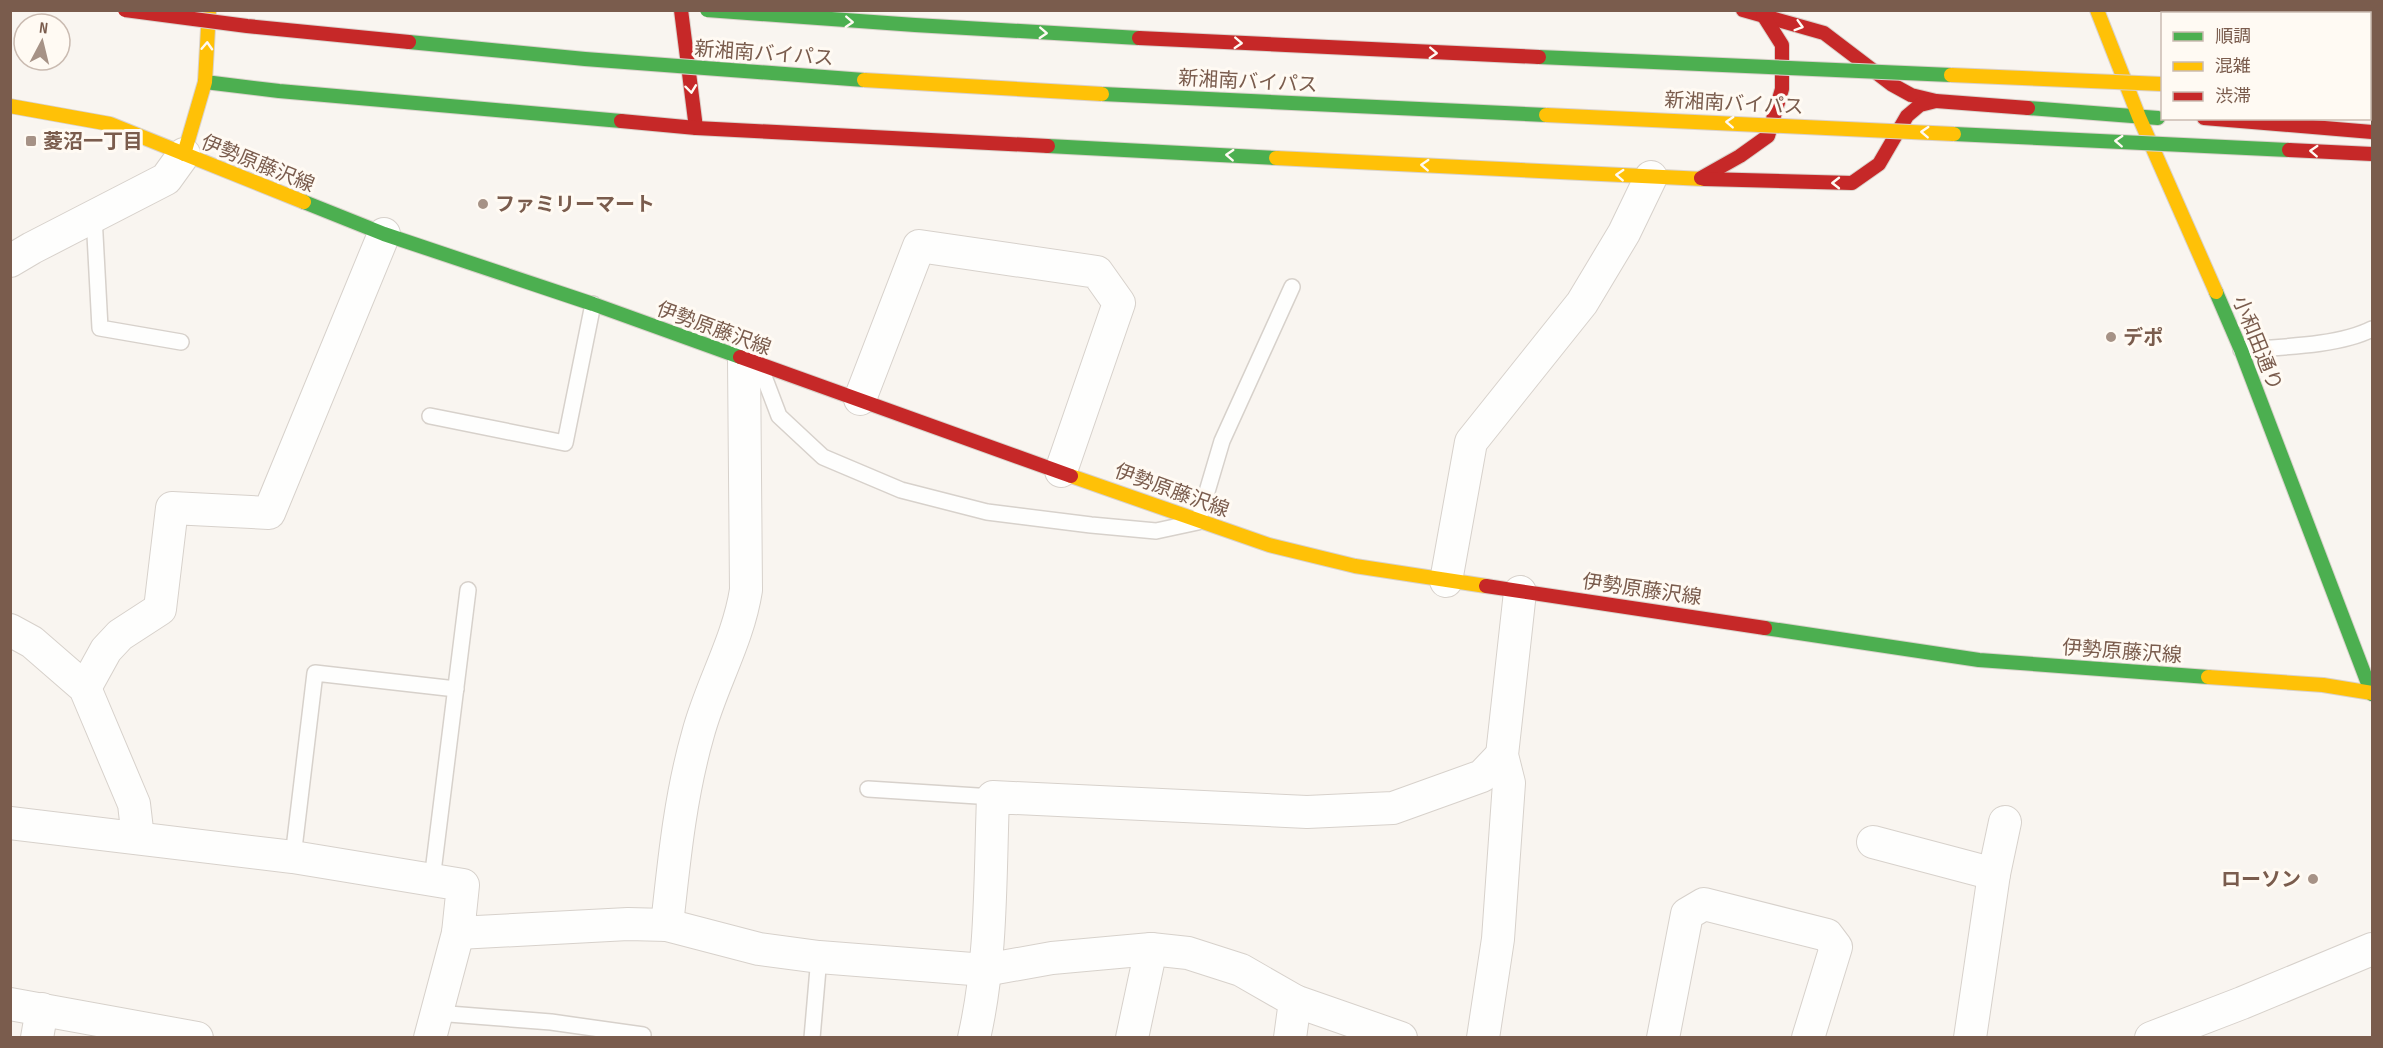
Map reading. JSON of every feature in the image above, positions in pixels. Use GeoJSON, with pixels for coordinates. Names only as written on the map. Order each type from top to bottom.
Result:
{"type":"FeatureCollection","features":[{"type":"Feature","properties":{"kind":"main road","name":"新湘南バイパス"},"geometry":{"type":"LineString","coordinates":[[125,10],[247,26],[573,58],[819,77],[1047,91],[2373,154]]}},
{"type":"Feature","properties":{"kind":"main road"},"geometry":{"type":"LineString","coordinates":[[184,154],[205,82],[209,10]]}},
{"type":"Feature","properties":{"kind":"main road"},"geometry":{"type":"LineString","coordinates":[[681,10],[696,128]]}},
{"type":"Feature","properties":{"kind":"main road","name":"新湘南バイパス"},"geometry":{"type":"LineString","coordinates":[[707,10],[831,21],[1121,37],[2161,84]]}},
{"type":"Feature","properties":{"kind":"main road"},"geometry":{"type":"LineString","coordinates":[[1743,10],[1763,13],[1824,33],[1891,84],[1911,95],[1936,101],[2161,118]]}},
{"type":"Feature","properties":{"kind":"main road","name":"小和田通り"},"geometry":{"type":"LineString","coordinates":[[2097,10],[2139,117],[2241,350],[2372,693]]}},
{"type":"Feature","properties":{"kind":"main road"},"geometry":{"type":"LineString","coordinates":[[1701,178],[1740,156],[1768,136],[1782,89],[1782,45],[1763,13]]}},
{"type":"Feature","properties":{"kind":"main road"},"geometry":{"type":"LineString","coordinates":[[205,82],[279,91],[696,128],[1651,177],[1852,183],[1879,164],[1907,116],[1920,105],[1936,101]]}},
{"type":"Feature","properties":{"kind":"main road","name":"伊勢原藤沢線"},"geometry":{"type":"LineString","coordinates":[[10,106],[110,124],[384,234],[593,304],[1198,522],[1269,545],[1355,566],[1446,581],[1677,613],[1979,660],[2324,685],[2372,693]]}},
{"type":"Feature","properties":{"kind":"main road"},"geometry":{"type":"LineString","coordinates":[[2229,120],[2373,132]]}},
{"type":"Feature","properties":{"kind":"main road"},"geometry":{"type":"LineString","coordinates":[[2341,120],[2353,130]]}},
{"type":"Feature","properties":{"kind":"street"},"geometry":{"type":"LineString","coordinates":[[10,261],[166,179],[184,154]]}},
{"type":"Feature","properties":{"kind":"street"},"geometry":{"type":"LineString","coordinates":[[1446,581],[1471,442],[1582,303],[1624,233],[1651,177]]}},
{"type":"Feature","properties":{"kind":"street"},"geometry":{"type":"LineString","coordinates":[[85,688],[106,650],[120,635],[160,609],[172,508],[269,513],[384,234]]}},
{"type":"Feature","properties":{"kind":"street"},"geometry":{"type":"LineString","coordinates":[[860,399],[919,246],[1097,272],[1119,303],[1061,471]]}},
{"type":"Feature","properties":{"kind":"street"},"geometry":{"type":"LineString","coordinates":[[667,925],[678,826],[698,733],[742,616],[746,590],[752,362]]}},
{"type":"Feature","properties":{"kind":"street"},"geometry":{"type":"LineString","coordinates":[[1483,1038],[1498,939],[1509,783],[1502,755],[1520,592]]}},
{"type":"Feature","properties":{"kind":"street"},"geometry":{"type":"LineString","coordinates":[[10,630],[32,642],[85,688],[134,804],[138,838]]}},
{"type":"Feature","properties":{"kind":"street"},"geometry":{"type":"LineString","coordinates":[[974,1038],[981,1006],[985,970],[993,797],[1307,812],[1393,808],[1482,776],[1502,755]]}},
{"type":"Feature","properties":{"kind":"street"},"geometry":{"type":"LineString","coordinates":[[1970,1038],[1994,874],[2005,822]]}},
{"type":"Feature","properties":{"kind":"street"},"geometry":{"type":"LineString","coordinates":[[10,823],[293,857],[464,885],[458,933],[433,1025]]}},
{"type":"Feature","properties":{"kind":"street"},"geometry":{"type":"LineString","coordinates":[[1873,842],[1994,874]]}},
{"type":"Feature","properties":{"kind":"street"},"geometry":{"type":"LineString","coordinates":[[1663,1038],[1687,914],[1704,904],[1827,935],[1836,947],[1808,1038]]}},
{"type":"Feature","properties":{"kind":"street"},"geometry":{"type":"LineString","coordinates":[[458,933],[628,924],[667,925],[759,949],[819,957],[985,970],[1052,958],[1151,949],[1188,952],[1241,970],[1295,1001],[1401,1038]]}},
{"type":"Feature","properties":{"kind":"street"},"geometry":{"type":"LineString","coordinates":[[1132,1038],[1151,949]]}},
{"type":"Feature","properties":{"kind":"street"},"geometry":{"type":"LineString","coordinates":[[2151,1038],[2373,949]]}},
{"type":"Feature","properties":{"kind":"street"},"geometry":{"type":"LineString","coordinates":[[1290,1038],[1295,1001]]}},
{"type":"Feature","properties":{"kind":"street"},"geometry":{"type":"LineString","coordinates":[[10,1004],[39,1024],[180,1036]]}},
{"type":"Feature","properties":{"kind":"lane"},"geometry":{"type":"LineString","coordinates":[[94,216],[100,328],[181,342]]}},
{"type":"Feature","properties":{"kind":"lane"},"geometry":{"type":"LineString","coordinates":[[752,362],[779,416],[823,457],[901,490],[987,512],[1156,531],[1198,522],[1222,441],[1292,287]]}},
{"type":"Feature","properties":{"kind":"lane"},"geometry":{"type":"LineString","coordinates":[[430,416],[565,443],[593,304]]}},
{"type":"Feature","properties":{"kind":"lane"},"geometry":{"type":"LineString","coordinates":[[2241,350],[2307,344],[2362,334],[2373,329]]}},
{"type":"Feature","properties":{"kind":"lane"},"geometry":{"type":"LineString","coordinates":[[432,880],[468,590]]}},
{"type":"Feature","properties":{"kind":"lane"},"geometry":{"type":"LineString","coordinates":[[293,857],[315,673],[456,689]]}},
{"type":"Feature","properties":{"kind":"lane"},"geometry":{"type":"LineString","coordinates":[[868,789],[993,797]]}},
{"type":"Feature","properties":{"kind":"lane"},"geometry":{"type":"LineString","coordinates":[[812,1038],[819,957]]}},
{"type":"Feature","properties":{"kind":"lane"},"geometry":{"type":"LineString","coordinates":[[433,1025],[551,1022],[643,1035]]}},
{"type":"Feature","properties":{"kind":"traffic: fast"},"geometry":{"type":"LineString","coordinates":[[707,10],[1139,38]]}},
{"type":"Feature","properties":{"kind":"traffic: fast"},"geometry":{"type":"LineString","coordinates":[[409,42],[585,59],[864,80]]}},
{"type":"Feature","properties":{"kind":"traffic: fast"},"geometry":{"type":"LineString","coordinates":[[1539,57],[1951,75]]}},
{"type":"Feature","properties":{"kind":"traffic: fast"},"geometry":{"type":"LineString","coordinates":[[205,82],[279,91],[621,121]]}},
{"type":"Feature","properties":{"kind":"traffic: fast"},"geometry":{"type":"LineString","coordinates":[[1102,94],[1546,115]]}},
{"type":"Feature","properties":{"kind":"traffic: fast"},"geometry":{"type":"LineString","coordinates":[[2028,108],[2158,118]]}},
{"type":"Feature","properties":{"kind":"traffic: fast"},"geometry":{"type":"LineString","coordinates":[[1954,134],[2289,150]]}},
{"type":"Feature","properties":{"kind":"traffic: fast"},"geometry":{"type":"LineString","coordinates":[[1048,146],[1276,158]]}},
{"type":"Feature","properties":{"kind":"traffic: fast"},"geometry":{"type":"LineString","coordinates":[[304,202],[384,234],[593,304],[740,357]]}},
{"type":"Feature","properties":{"kind":"traffic: fast"},"geometry":{"type":"LineString","coordinates":[[2216,292],[2241,350],[2372,694]]}},
{"type":"Feature","properties":{"kind":"traffic: fast"},"geometry":{"type":"LineString","coordinates":[[1765,628],[1979,660],[2208,677]]}},
{"type":"Feature","properties":{"kind":"traffic: slow"},"geometry":{"type":"LineString","coordinates":[[184,154],[205,82],[209,10]]}},
{"type":"Feature","properties":{"kind":"traffic: slow"},"geometry":{"type":"LineString","coordinates":[[2097,10],[2139,117],[2216,292]]}},
{"type":"Feature","properties":{"kind":"traffic: slow"},"geometry":{"type":"LineString","coordinates":[[1951,75],[2161,84]]}},
{"type":"Feature","properties":{"kind":"traffic: slow"},"geometry":{"type":"LineString","coordinates":[[864,80],[1102,94]]}},
{"type":"Feature","properties":{"kind":"traffic: slow"},"geometry":{"type":"LineString","coordinates":[[10,106],[110,124],[304,202]]}},
{"type":"Feature","properties":{"kind":"traffic: slow"},"geometry":{"type":"LineString","coordinates":[[1546,115],[1954,134]]}},
{"type":"Feature","properties":{"kind":"traffic: slow"},"geometry":{"type":"LineString","coordinates":[[1276,158],[1704,179]]}},
{"type":"Feature","properties":{"kind":"traffic: slow"},"geometry":{"type":"LineString","coordinates":[[1071,476],[1269,545],[1355,566],[1486,586]]}},
{"type":"Feature","properties":{"kind":"traffic: slow"},"geometry":{"type":"LineString","coordinates":[[2208,677],[2323,685],[2372,693]]}},
{"type":"Feature","properties":{"kind":"traffic: jam"},"geometry":{"type":"LineString","coordinates":[[125,10],[247,26],[409,42]]}},
{"type":"Feature","properties":{"kind":"traffic: jam"},"geometry":{"type":"LineString","coordinates":[[681,10],[696,128]]}},
{"type":"Feature","properties":{"kind":"traffic: jam"},"geometry":{"type":"LineString","coordinates":[[1743,10],[1824,33],[1891,84],[1911,95],[1936,101],[2028,108]]}},
{"type":"Feature","properties":{"kind":"traffic: jam"},"geometry":{"type":"LineString","coordinates":[[1701,178],[1740,156],[1768,136],[1782,89],[1782,45],[1763,15]]}},
{"type":"Feature","properties":{"kind":"traffic: jam"},"geometry":{"type":"LineString","coordinates":[[1139,38],[1539,57]]}},
{"type":"Feature","properties":{"kind":"traffic: jam"},"geometry":{"type":"LineString","coordinates":[[1704,179],[1852,183],[1879,164],[1907,116],[1920,105],[1936,101]]}},
{"type":"Feature","properties":{"kind":"traffic: jam"},"geometry":{"type":"LineString","coordinates":[[2228,120],[2372,132]]}},
{"type":"Feature","properties":{"kind":"traffic: jam"},"geometry":{"type":"LineString","coordinates":[[621,121],[696,128],[1048,146]]}},
{"type":"Feature","properties":{"kind":"traffic: jam"},"geometry":{"type":"LineString","coordinates":[[2289,150],[2372,154]]}},
{"type":"Feature","properties":{"kind":"traffic: jam"},"geometry":{"type":"LineString","coordinates":[[740,357],[1071,476]]}},
{"type":"Feature","properties":{"kind":"traffic: jam"},"geometry":{"type":"LineString","coordinates":[[1486,586],[1765,628]]}},
{"type":"Feature","properties":{"kind":"place","name":"菱沼一丁目"},"geometry":{"type":"Point","coordinates":[31,141]}},
{"type":"Feature","properties":{"kind":"place","name":"ファミリーマート"},"geometry":{"type":"Point","coordinates":[483,204]}},
{"type":"Feature","properties":{"kind":"place","name":"デポ"},"geometry":{"type":"Point","coordinates":[2111,337]}},
{"type":"Feature","properties":{"kind":"place","name":"ローソン"},"geometry":{"type":"Point","coordinates":[2313,879]}}]}
